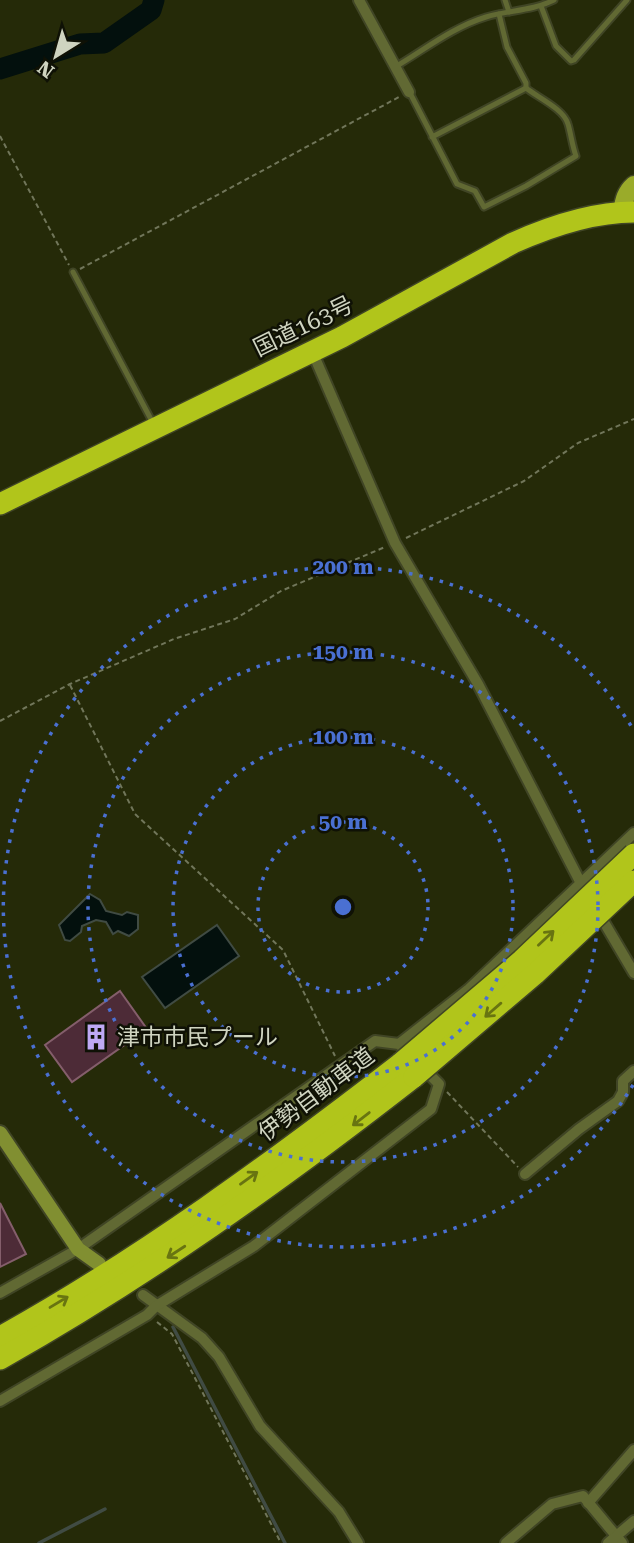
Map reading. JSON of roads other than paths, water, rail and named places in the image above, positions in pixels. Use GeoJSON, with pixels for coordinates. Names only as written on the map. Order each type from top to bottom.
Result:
{"type":"FeatureCollection","features":[{"type":"Feature","properties":{"kind":"highway","name":"国道163号"},"geometry":{"type":"LineString","coordinates":[[0,504],[376,319],[488,256],[538,232],[576,220],[628,212]]}},
{"type":"Feature","properties":{"kind":"highway","name":"伊勢自動車道"},"geometry":{"type":"LineString","coordinates":[[0,1359],[183,1247],[338,1137],[405,1061],[522,960],[634,854]]}},
{"type":"Feature","properties":{"kind":"highway","name":"伊勢自動車道"},"geometry":{"type":"LineString","coordinates":[[0,1337],[91,1283],[245,1181],[405,1061],[535,974],[634,881]]}},
{"type":"Feature","properties":{"kind":"main road"},"geometry":{"type":"LineString","coordinates":[[628,212],[624,200],[628,190],[634,185]]}},
{"type":"Feature","properties":{"kind":"street"},"geometry":{"type":"LineString","coordinates":[[359,0],[409,92]]}},
{"type":"Feature","properties":{"kind":"street"},"geometry":{"type":"LineString","coordinates":[[312,351],[395,543],[478,684],[580,883],[634,973]]}},
{"type":"Feature","properties":{"kind":"street"},"geometry":{"type":"LineString","coordinates":[[405,1061],[469,989],[634,834]]}},
{"type":"Feature","properties":{"kind":"street"},"geometry":{"type":"LineString","coordinates":[[0,1293],[78,1249],[374,1041],[439,1084],[432,1109],[254,1246],[156,1306],[147,1315],[0,1401]]}},
{"type":"Feature","properties":{"kind":"street"},"geometry":{"type":"LineString","coordinates":[[525,1174],[618,1101],[623,1092],[623,1082],[634,1071]]}},
{"type":"Feature","properties":{"kind":"street"},"geometry":{"type":"LineString","coordinates":[[0,1133],[78,1249],[99,1264]]}},
{"type":"Feature","properties":{"kind":"street"},"geometry":{"type":"LineString","coordinates":[[143,1295],[202,1338],[219,1357],[260,1426],[340,1512],[358,1543]]}},
{"type":"Feature","properties":{"kind":"street"},"geometry":{"type":"LineString","coordinates":[[588,1503],[634,1450]]}},
{"type":"Feature","properties":{"kind":"street"},"geometry":{"type":"LineString","coordinates":[[506,1543],[552,1504],[583,1496],[615,1541],[634,1521]]}},
{"type":"Feature","properties":{"kind":"lane"},"geometry":{"type":"LineString","coordinates":[[505,0],[509,12]]}},
{"type":"Feature","properties":{"kind":"lane"},"geometry":{"type":"LineString","coordinates":[[395,67],[462,28],[499,14],[541,6],[554,0]]}},
{"type":"Feature","properties":{"kind":"lane"},"geometry":{"type":"LineString","coordinates":[[541,6],[556,46],[571,61],[627,0]]}},
{"type":"Feature","properties":{"kind":"lane"},"geometry":{"type":"LineString","coordinates":[[499,14],[507,47],[526,83],[526,88]]}},
{"type":"Feature","properties":{"kind":"lane"},"geometry":{"type":"LineString","coordinates":[[432,137],[526,88]]}},
{"type":"Feature","properties":{"kind":"lane"},"geometry":{"type":"LineString","coordinates":[[409,92],[457,184],[475,191],[484,207],[576,156],[565,118],[555,107],[526,88]]}},
{"type":"Feature","properties":{"kind":"lane"},"geometry":{"type":"LineString","coordinates":[[73,272],[155,428]]}},
{"type":"Feature","properties":{"kind":"waterway"},"geometry":{"type":"LineString","coordinates":[[0,69],[80,44],[104,43],[151,10],[154,0]]}},
{"type":"Feature","properties":{"kind":"waterway"},"geometry":{"type":"LineString","coordinates":[[173,1327],[285,1543]]}},
{"type":"Feature","properties":{"kind":"waterway"},"geometry":{"type":"LineString","coordinates":[[39,1543],[105,1509]]}},
{"type":"Feature","properties":{"kind":"place","name":"津市市民プール"},"geometry":{"type":"Point","coordinates":[96,1037]}}]}
